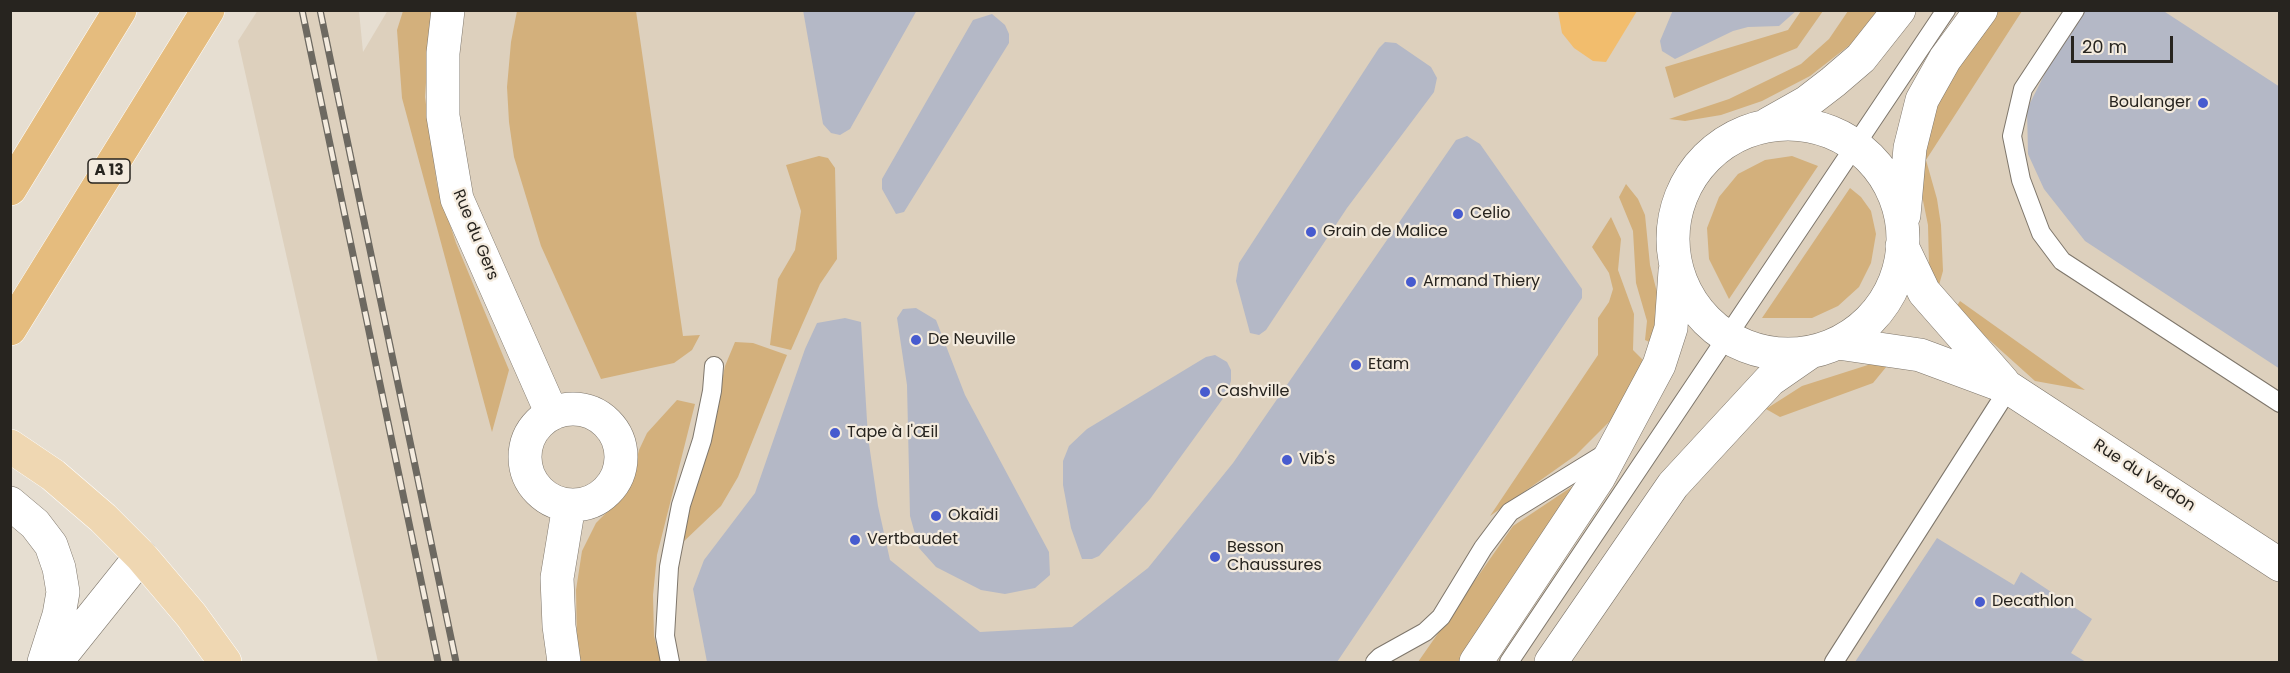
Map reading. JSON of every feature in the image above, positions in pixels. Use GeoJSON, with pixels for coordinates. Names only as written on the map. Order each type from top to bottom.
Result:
{"type":"FeatureCollection","features":[{"type":"Feature","properties":{"kind":"highway"},"geometry":{"type":"LineString","coordinates":[[10,189],[120,10]]}},
{"type":"Feature","properties":{"kind":"highway","name":"A 13"},"geometry":{"type":"LineString","coordinates":[[10,329],[208,12]]}},
{"type":"Feature","properties":{"kind":"main road"},"geometry":{"type":"LineString","coordinates":[[10,446],[52,475],[103,518],[141,556],[191,615],[225,663]]}},
{"type":"Feature","properties":{"kind":"street","name":"Rue du Gers"},"geometry":{"type":"LineString","coordinates":[[448,10],[443,53],[443,116],[457,200],[552,414]]}},
{"type":"Feature","properties":{"kind":"street"},"geometry":{"type":"LineString","coordinates":[[1476,663],[1560,538],[1615,447],[1659,365],[1674,307],[1675,219],[1688,183],[1703,163],[1721,146],[1807,102],[1833,82],[1861,58],[1899,10]]}},
{"type":"Feature","properties":{"kind":"street"},"geometry":{"type":"LineString","coordinates":[[1551,663],[1673,485],[1770,380],[1869,321],[1886,300],[1897,275],[1910,148],[1922,100],[1945,59],[1981,10]]}},
{"type":"Feature","properties":{"kind":"street"},"geometry":{"type":"LineString","coordinates":[[1760,128],[1804,126],[1826,130],[1855,146],[1871,159],[1887,182],[1897,204],[1902,239]]}},
{"type":"Feature","properties":{"kind":"street","name":"Rue du Verdon"},"geometry":{"type":"LineString","coordinates":[[1902,239],[1910,266],[1935,307],[2009,388]]}},
{"type":"Feature","properties":{"kind":"street"},"geometry":{"type":"LineString","coordinates":[[1675,260],[1690,300],[1710,324],[1727,338]]}},
{"type":"Feature","properties":{"kind":"street","name":"Rue du Verdon"},"geometry":{"type":"LineString","coordinates":[[1727,338],[1757,350],[1777,354],[1824,348],[1920,355],[2009,388],[2280,565]]}},
{"type":"Feature","properties":{"kind":"street"},"geometry":{"type":"LineString","coordinates":[[567,409],[583,410],[598,416],[610,427],[619,448],[618,472],[611,486],[599,497],[585,503],[569,505],[553,501],[540,492],[530,478],[525,464],[525,448],[530,434],[539,422],[552,414],[567,409]]}},
{"type":"Feature","properties":{"kind":"street"},"geometry":{"type":"LineString","coordinates":[[10,502],[35,524],[51,544],[59,568],[63,592],[44,663]]}},
{"type":"Feature","properties":{"kind":"street"},"geometry":{"type":"LineString","coordinates":[[564,663],[559,626],[557,578],[569,505]]}},
{"type":"Feature","properties":{"kind":"street"},"geometry":{"type":"LineString","coordinates":[[56,663],[141,556]]}},
{"type":"Feature","properties":{"kind":"lane"},"geometry":{"type":"LineString","coordinates":[[1509,663],[1946,10]]}},
{"type":"Feature","properties":{"kind":"lane"},"geometry":{"type":"LineString","coordinates":[[2075,10],[2023,89],[2012,136],[2021,180],[2041,233],[2062,261],[2280,403]]}},
{"type":"Feature","properties":{"kind":"lane"},"geometry":{"type":"LineString","coordinates":[[670,663],[665,636],[669,567],[681,504],[702,440],[712,391],[714,366]]}},
{"type":"Feature","properties":{"kind":"lane"},"geometry":{"type":"LineString","coordinates":[[1834,663],[2009,388]]}},
{"type":"Feature","properties":{"kind":"lane"},"geometry":{"type":"LineString","coordinates":[[1375,663],[1380,657],[1425,633],[1441,617],[1483,548],[1510,512],[1615,447]]}},
{"type":"Feature","properties":{"kind":"shaded area"},"geometry":{"type":"Polygon","coordinates":[[[258,10],[359,11],[363,52],[388,10],[2279,11],[2279,662],[378,662],[238,41],[258,10]]]}},
{"type":"Feature","properties":{"kind":"shaded area"},"geometry":{"type":"Polygon","coordinates":[[[1558,10],[1637,11],[1606,62],[1593,61],[1574,48],[1562,33],[1558,10]]]}},
{"type":"Feature","properties":{"kind":"shaded area"},"geometry":{"type":"Polygon","coordinates":[[[403,11],[431,11],[425,97],[437,185],[456,243],[509,370],[492,432],[402,98],[397,30],[403,11]]]}},
{"type":"Feature","properties":{"kind":"shaded area"},"geometry":{"type":"Polygon","coordinates":[[[517,11],[636,11],[683,336],[700,335],[692,350],[674,363],[601,379],[541,246],[514,157],[509,122],[507,87],[511,42],[517,11]]]}},
{"type":"Feature","properties":{"kind":"shaded area"},"geometry":{"type":"Polygon","coordinates":[[[1801,11],[1823,11],[1797,48],[1674,98],[1665,67],[1788,30],[1801,11]]]}},
{"type":"Feature","properties":{"kind":"shaded area"},"geometry":{"type":"Polygon","coordinates":[[[1848,11],[1877,11],[1851,44],[1810,76],[1762,101],[1721,115],[1685,121],[1669,119],[1729,99],[1801,64],[1829,39],[1848,11]]]}},
{"type":"Feature","properties":{"kind":"shaded area"},"geometry":{"type":"Polygon","coordinates":[[[1997,11],[2022,11],[1926,160],[1937,199],[1941,225],[1943,271],[1939,285],[1929,266],[1928,225],[1920,186],[1931,105],[1997,11]]]}},
{"type":"Feature","properties":{"kind":"shaded area"},"geometry":{"type":"Polygon","coordinates":[[[819,156],[828,158],[835,168],[837,259],[820,284],[791,350],[770,345],[778,279],[795,250],[801,211],[786,165],[819,156]]]}},
{"type":"Feature","properties":{"kind":"shaded area"},"geometry":{"type":"Polygon","coordinates":[[[1792,156],[1818,166],[1729,299],[1709,259],[1707,228],[1719,197],[1738,174],[1765,160],[1792,156]]]}},
{"type":"Feature","properties":{"kind":"shaded area"},"geometry":{"type":"Polygon","coordinates":[[[1626,184],[1638,199],[1645,215],[1650,265],[1660,304],[1654,344],[1645,340],[1647,321],[1636,283],[1633,231],[1619,197],[1626,184]]]}},
{"type":"Feature","properties":{"kind":"shaded area"},"geometry":{"type":"Polygon","coordinates":[[[1850,188],[1861,197],[1871,211],[1876,234],[1871,263],[1859,287],[1838,306],[1812,318],[1762,318],[1850,188]]]}},
{"type":"Feature","properties":{"kind":"shaded area"},"geometry":{"type":"Polygon","coordinates":[[[1611,217],[1621,239],[1618,270],[1634,314],[1633,350],[1646,363],[1614,417],[1576,455],[1490,516],[1598,355],[1598,318],[1609,302],[1613,289],[1609,273],[1592,247],[1611,217]]]}},
{"type":"Feature","properties":{"kind":"shaded area"},"geometry":{"type":"Polygon","coordinates":[[[1960,301],[2085,390],[2035,381],[1955,309],[1960,301]]]}},
{"type":"Feature","properties":{"kind":"shaded area"},"geometry":{"type":"Polygon","coordinates":[[[735,342],[753,343],[787,355],[738,477],[721,506],[680,545],[715,415],[725,366],[735,342]]]}},
{"type":"Feature","properties":{"kind":"shaded area"},"geometry":{"type":"Polygon","coordinates":[[[1871,364],[1887,366],[1873,383],[1780,417],[1766,409],[1802,386],[1871,364]]]}},
{"type":"Feature","properties":{"kind":"shaded area"},"geometry":{"type":"Polygon","coordinates":[[[677,400],[695,404],[657,555],[653,595],[654,636],[661,662],[581,662],[577,640],[576,590],[582,551],[596,523],[614,505],[632,478],[639,450],[647,433],[677,400]]]}},
{"type":"Feature","properties":{"kind":"shaded area"},"geometry":{"type":"Polygon","coordinates":[[[1585,478],[1464,662],[1418,662],[1513,526],[1585,478]]]}},
{"type":"Feature","properties":{"kind":"building"},"geometry":{"type":"Polygon","coordinates":[[[803,10],[917,10],[850,129],[840,135],[831,133],[823,124],[803,10]]]}},
{"type":"Feature","properties":{"kind":"building"},"geometry":{"type":"Polygon","coordinates":[[[1673,10],[1797,10],[1779,26],[1748,27],[1733,31],[1675,59],[1662,51],[1660,41],[1673,10]]]}},
{"type":"Feature","properties":{"kind":"building"},"geometry":{"type":"Polygon","coordinates":[[[2077,10],[2162,10],[2280,87],[2280,369],[2085,241],[2044,189],[2028,154],[2027,109],[2077,10]]]}},
{"type":"Feature","properties":{"kind":"building"},"geometry":{"type":"Polygon","coordinates":[[[992,14],[1005,25],[1009,34],[1009,43],[904,212],[896,214],[882,189],[882,179],[973,20],[992,14]]]}},
{"type":"Feature","properties":{"kind":"building"},"geometry":{"type":"Polygon","coordinates":[[[1385,42],[1396,43],[1431,67],[1437,78],[1434,92],[1347,208],[1266,330],[1259,335],[1250,333],[1236,281],[1239,263],[1385,42]]]}},
{"type":"Feature","properties":{"kind":"building"},"geometry":{"type":"Polygon","coordinates":[[[1467,136],[1480,144],[1582,289],[1582,298],[1337,662],[707,662],[693,589],[704,560],[755,493],[805,349],[817,323],[845,318],[861,322],[868,437],[878,506],[890,560],[980,632],[1072,627],[1148,568],[1233,463],[1456,140],[1467,136]]]}},
{"type":"Feature","properties":{"kind":"building"},"geometry":{"type":"Polygon","coordinates":[[[916,308],[936,320],[965,395],[1049,552],[1050,575],[1035,588],[1005,594],[981,590],[936,567],[919,548],[910,516],[907,385],[897,318],[903,309],[916,308]]]}},
{"type":"Feature","properties":{"kind":"building"},"geometry":{"type":"Polygon","coordinates":[[[1215,355],[1227,362],[1231,370],[1231,381],[1227,393],[1150,499],[1099,556],[1082,559],[1071,528],[1063,485],[1063,461],[1069,446],[1087,429],[1206,357],[1215,355]]]}},
{"type":"Feature","properties":{"kind":"building","name":"Decathlon"},"geometry":{"type":"Polygon","coordinates":[[[1937,538],[2014,585],[2021,572],[2092,619],[2071,653],[2086,662],[1855,662],[1937,538]]]}},
{"type":"Feature","properties":{"kind":"railway"},"geometry":{"type":"LineString","coordinates":[[302,10],[438,662]]}},
{"type":"Feature","properties":{"kind":"railway"},"geometry":{"type":"LineString","coordinates":[[320,10],[456,662]]}},
{"type":"Feature","properties":{"kind":"place","name":"Boulanger"},"geometry":{"type":"Point","coordinates":[2203,103]}},
{"type":"Feature","properties":{"kind":"place","name":"Celio"},"geometry":{"type":"Point","coordinates":[1458,214]}},
{"type":"Feature","properties":{"kind":"place","name":"Grain de Malice"},"geometry":{"type":"Point","coordinates":[1311,232]}},
{"type":"Feature","properties":{"kind":"place","name":"Armand Thiery"},"geometry":{"type":"Point","coordinates":[1411,282]}},
{"type":"Feature","properties":{"kind":"place","name":"De Neuville"},"geometry":{"type":"Point","coordinates":[916,340]}},
{"type":"Feature","properties":{"kind":"place","name":"Etam"},"geometry":{"type":"Point","coordinates":[1356,365]}},
{"type":"Feature","properties":{"kind":"place","name":"Cashville"},"geometry":{"type":"Point","coordinates":[1205,392]}},
{"type":"Feature","properties":{"kind":"place","name":"Tape à l'Œil"},"geometry":{"type":"Point","coordinates":[835,433]}},
{"type":"Feature","properties":{"kind":"place","name":"Vib's"},"geometry":{"type":"Point","coordinates":[1287,460]}},
{"type":"Feature","properties":{"kind":"place","name":"Okaïdi"},"geometry":{"type":"Point","coordinates":[936,516]}},
{"type":"Feature","properties":{"kind":"place","name":"Vertbaudet"},"geometry":{"type":"Point","coordinates":[855,540]}},
{"type":"Feature","properties":{"kind":"place","name":"Besson Chaussures"},"geometry":{"type":"Point","coordinates":[1215,557]}},
{"type":"Feature","properties":{"kind":"place","name":"Decathlon"},"geometry":{"type":"Point","coordinates":[1980,602]}}]}
